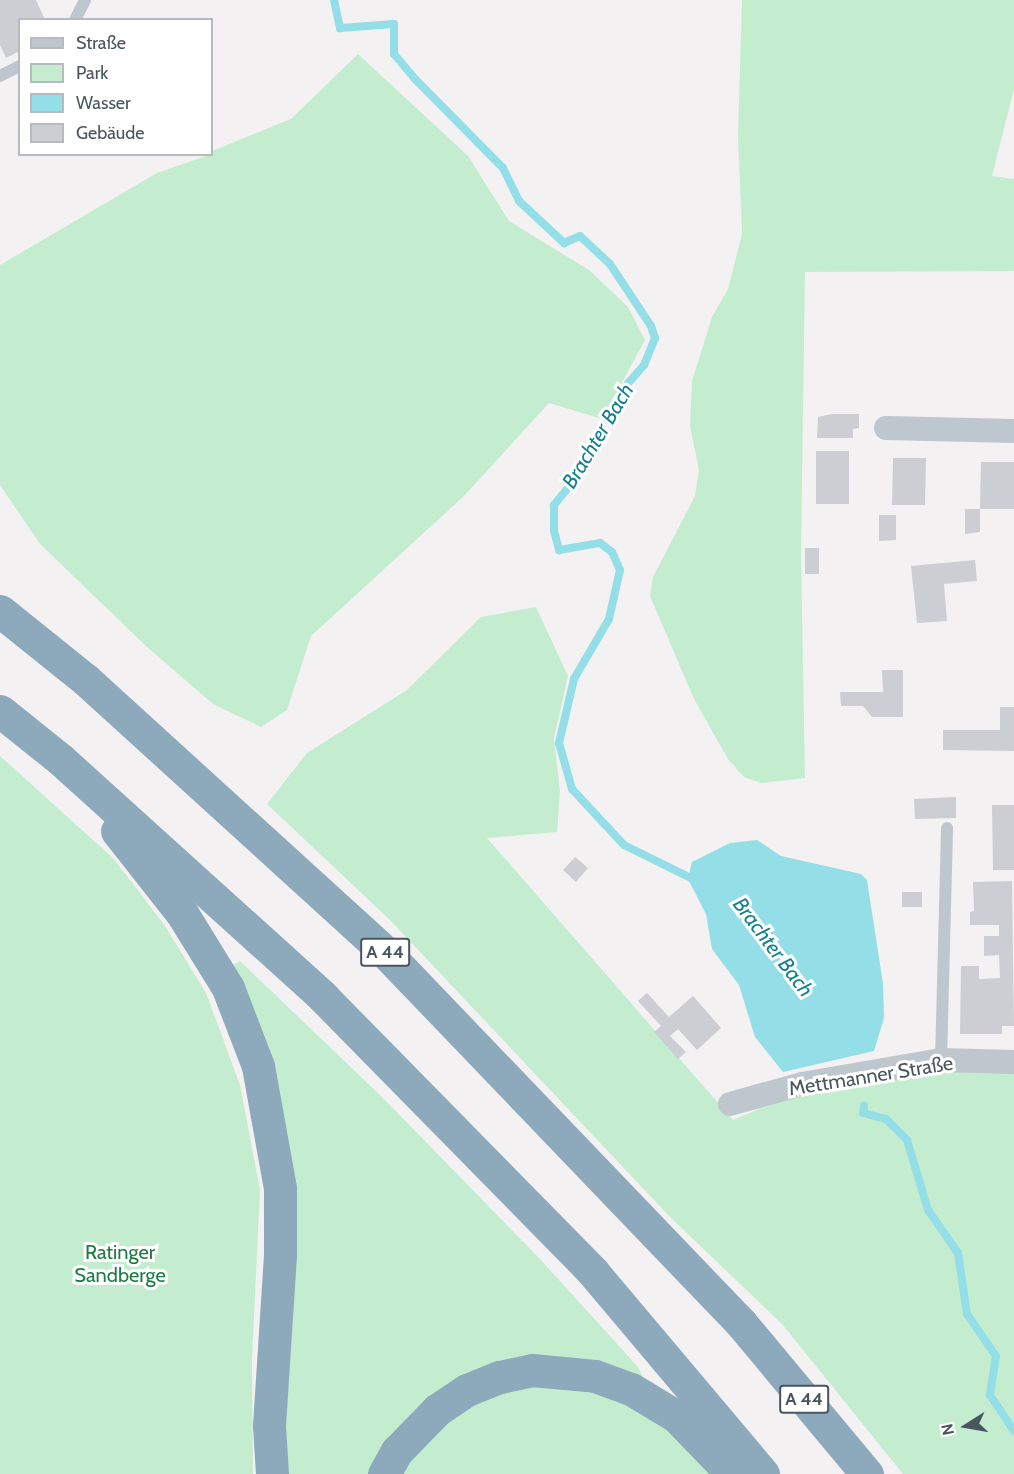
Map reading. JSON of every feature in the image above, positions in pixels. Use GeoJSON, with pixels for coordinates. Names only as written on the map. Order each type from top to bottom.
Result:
{"type":"FeatureCollection","features":[{"type":"Feature","properties":{"kind":"highway","name":"A 44"},"geometry":{"type":"LineString","coordinates":[[0,611],[86,680],[386,953],[741,1323],[867,1474]]}},
{"type":"Feature","properties":{"kind":"highway"},"geometry":{"type":"LineString","coordinates":[[0,711],[60,759],[332,1005],[593,1272],[764,1474]]}},
{"type":"Feature","properties":{"kind":"highway"},"geometry":{"type":"LineString","coordinates":[[60,759],[183,915],[228,988],[258,1066],[280,1188],[280,1255],[268,1426],[272,1474]]}},
{"type":"Feature","properties":{"kind":"highway"},"geometry":{"type":"LineString","coordinates":[[384,1474],[397,1451],[437,1410],[467,1390],[500,1377],[532,1370],[595,1376],[631,1389],[676,1416],[732,1474]]}},
{"type":"Feature","properties":{"kind":"street"},"geometry":{"type":"LineString","coordinates":[[886,428],[1014,432]]}},
{"type":"Feature","properties":{"kind":"street","name":"Mettmanner Straße"},"geometry":{"type":"LineString","coordinates":[[730,1104],[802,1084],[940,1060],[1014,1062]]}},
{"type":"Feature","properties":{"kind":"lane"},"geometry":{"type":"LineString","coordinates":[[76,18],[84,0]]}},
{"type":"Feature","properties":{"kind":"lane"},"geometry":{"type":"LineString","coordinates":[[0,76],[18,67]]}},
{"type":"Feature","properties":{"kind":"lane"},"geometry":{"type":"LineString","coordinates":[[940,1060],[947,828]]}},
{"type":"Feature","properties":{"kind":"green space"},"geometry":{"type":"Polygon","coordinates":[[[742,0],[1014,0],[1014,89],[992,176],[1014,179],[1014,271],[805,272],[801,553],[805,778],[761,783],[744,777],[728,759],[694,699],[650,596],[653,577],[695,496],[699,470],[690,426],[692,381],[712,317],[728,289],[742,234],[738,135],[742,0]]]}},
{"type":"Feature","properties":{"kind":"green space"},"geometry":{"type":"Polygon","coordinates":[[[358,54],[468,156],[509,221],[589,270],[628,307],[645,340],[602,419],[549,403],[464,496],[311,636],[287,710],[261,727],[213,704],[147,647],[40,544],[0,485],[0,265],[157,173],[206,156],[213,156],[213,151],[291,119],[358,54]]]}},
{"type":"Feature","properties":{"kind":"green space"},"geometry":{"type":"Polygon","coordinates":[[[536,607],[568,676],[554,738],[560,791],[557,832],[487,838],[733,1120],[798,1093],[941,1067],[1014,1071],[1014,1474],[903,1474],[782,1324],[670,1217],[389,919],[267,804],[307,753],[407,690],[481,617],[536,607]]]}},
{"type":"Feature","properties":{"kind":"green space","name":"Ratinger Sandberge"},"geometry":{"type":"Polygon","coordinates":[[[0,756],[114,859],[165,926],[206,993],[240,1085],[260,1190],[252,1359],[253,1474],[0,1474],[0,756]]]}},
{"type":"Feature","properties":{"kind":"green space"},"geometry":{"type":"Polygon","coordinates":[[[240,961],[384,1099],[539,1258],[638,1367],[644,1379],[517,1362],[373,1474],[284,1474],[290,1245],[227,968],[240,961]]]}},
{"type":"Feature","properties":{"kind":"green space"},"geometry":{"type":"Polygon","coordinates":[[[524,1384],[623,1392],[721,1474],[396,1474],[447,1415],[524,1384]]]}},
{"type":"Feature","properties":{"kind":"water"},"geometry":{"type":"Polygon","coordinates":[[[757,840],[781,856],[861,874],[867,880],[883,984],[884,1018],[874,1051],[783,1072],[755,1037],[739,985],[712,949],[706,914],[688,879],[692,862],[730,843],[757,840]]]}},
{"type":"Feature","properties":{"kind":"building"},"geometry":{"type":"Polygon","coordinates":[[[0,0],[36,0],[44,18],[18,18],[18,52],[6,58],[0,45],[0,0]]]}},
{"type":"Feature","properties":{"kind":"building"},"geometry":{"type":"Polygon","coordinates":[[[832,414],[859,414],[859,428],[853,429],[853,438],[817,438],[818,417],[832,414]]]}},
{"type":"Feature","properties":{"kind":"building"},"geometry":{"type":"Polygon","coordinates":[[[816,451],[849,451],[849,504],[816,504],[816,451]]]}},
{"type":"Feature","properties":{"kind":"building"},"geometry":{"type":"Polygon","coordinates":[[[893,458],[926,458],[925,505],[892,505],[893,458]]]}},
{"type":"Feature","properties":{"kind":"building"},"geometry":{"type":"Polygon","coordinates":[[[981,462],[1014,462],[1014,509],[980,509],[981,462]]]}},
{"type":"Feature","properties":{"kind":"building"},"geometry":{"type":"Polygon","coordinates":[[[965,509],[980,509],[980,532],[965,534],[965,509]]]}},
{"type":"Feature","properties":{"kind":"building"},"geometry":{"type":"Polygon","coordinates":[[[879,515],[896,515],[896,540],[879,541],[879,515]]]}},
{"type":"Feature","properties":{"kind":"building"},"geometry":{"type":"Polygon","coordinates":[[[805,548],[819,548],[819,574],[805,574],[805,548]]]}},
{"type":"Feature","properties":{"kind":"building"},"geometry":{"type":"Polygon","coordinates":[[[975,560],[977,581],[944,584],[947,621],[917,623],[911,566],[975,560]]]}},
{"type":"Feature","properties":{"kind":"building"},"geometry":{"type":"Polygon","coordinates":[[[882,670],[903,670],[903,717],[872,717],[863,706],[841,706],[840,692],[883,692],[882,670]]]}},
{"type":"Feature","properties":{"kind":"building"},"geometry":{"type":"Polygon","coordinates":[[[1000,707],[1014,707],[1014,751],[943,750],[943,730],[1000,730],[1000,707]]]}},
{"type":"Feature","properties":{"kind":"building"},"geometry":{"type":"Polygon","coordinates":[[[956,797],[956,818],[915,819],[914,799],[956,797]]]}},
{"type":"Feature","properties":{"kind":"building"},"geometry":{"type":"Polygon","coordinates":[[[992,805],[1014,805],[1014,870],[993,870],[992,805]]]}},
{"type":"Feature","properties":{"kind":"building"},"geometry":{"type":"Polygon","coordinates":[[[575,857],[588,868],[576,882],[563,870],[575,857]]]}},
{"type":"Feature","properties":{"kind":"building"},"geometry":{"type":"Polygon","coordinates":[[[1012,881],[1014,1026],[1002,1026],[1002,1034],[960,1034],[961,966],[979,966],[979,979],[1000,978],[999,955],[984,956],[984,936],[999,936],[999,925],[970,925],[970,912],[974,911],[973,882],[1012,881]]]}},
{"type":"Feature","properties":{"kind":"building"},"geometry":{"type":"Polygon","coordinates":[[[902,892],[922,892],[922,907],[902,907],[902,892]]]}},
{"type":"Feature","properties":{"kind":"building"},"geometry":{"type":"Polygon","coordinates":[[[647,993],[669,1017],[693,996],[721,1028],[697,1050],[678,1029],[670,1036],[686,1052],[678,1059],[654,1032],[661,1026],[638,1001],[647,993]]]}},
{"type":"Feature","properties":{"kind":"waterway","name":"Brachter Bach"},"geometry":{"type":"LineString","coordinates":[[334,0],[340,28],[394,24],[394,54],[415,79],[503,168],[519,201],[564,243],[580,236],[610,264],[651,326],[655,338],[644,365],[621,391],[616,414],[604,420],[581,472],[554,505],[554,531],[559,550],[600,543],[612,552],[620,570],[609,619],[574,679],[559,743],[572,789],[624,845],[697,881]]}},
{"type":"Feature","properties":{"kind":"waterway","name":"Brachter Bach"},"geometry":{"type":"LineString","coordinates":[[864,1106],[863,1113],[886,1119],[907,1140],[928,1210],[958,1253],[967,1314],[996,1356],[990,1395],[1014,1431]]}}]}
